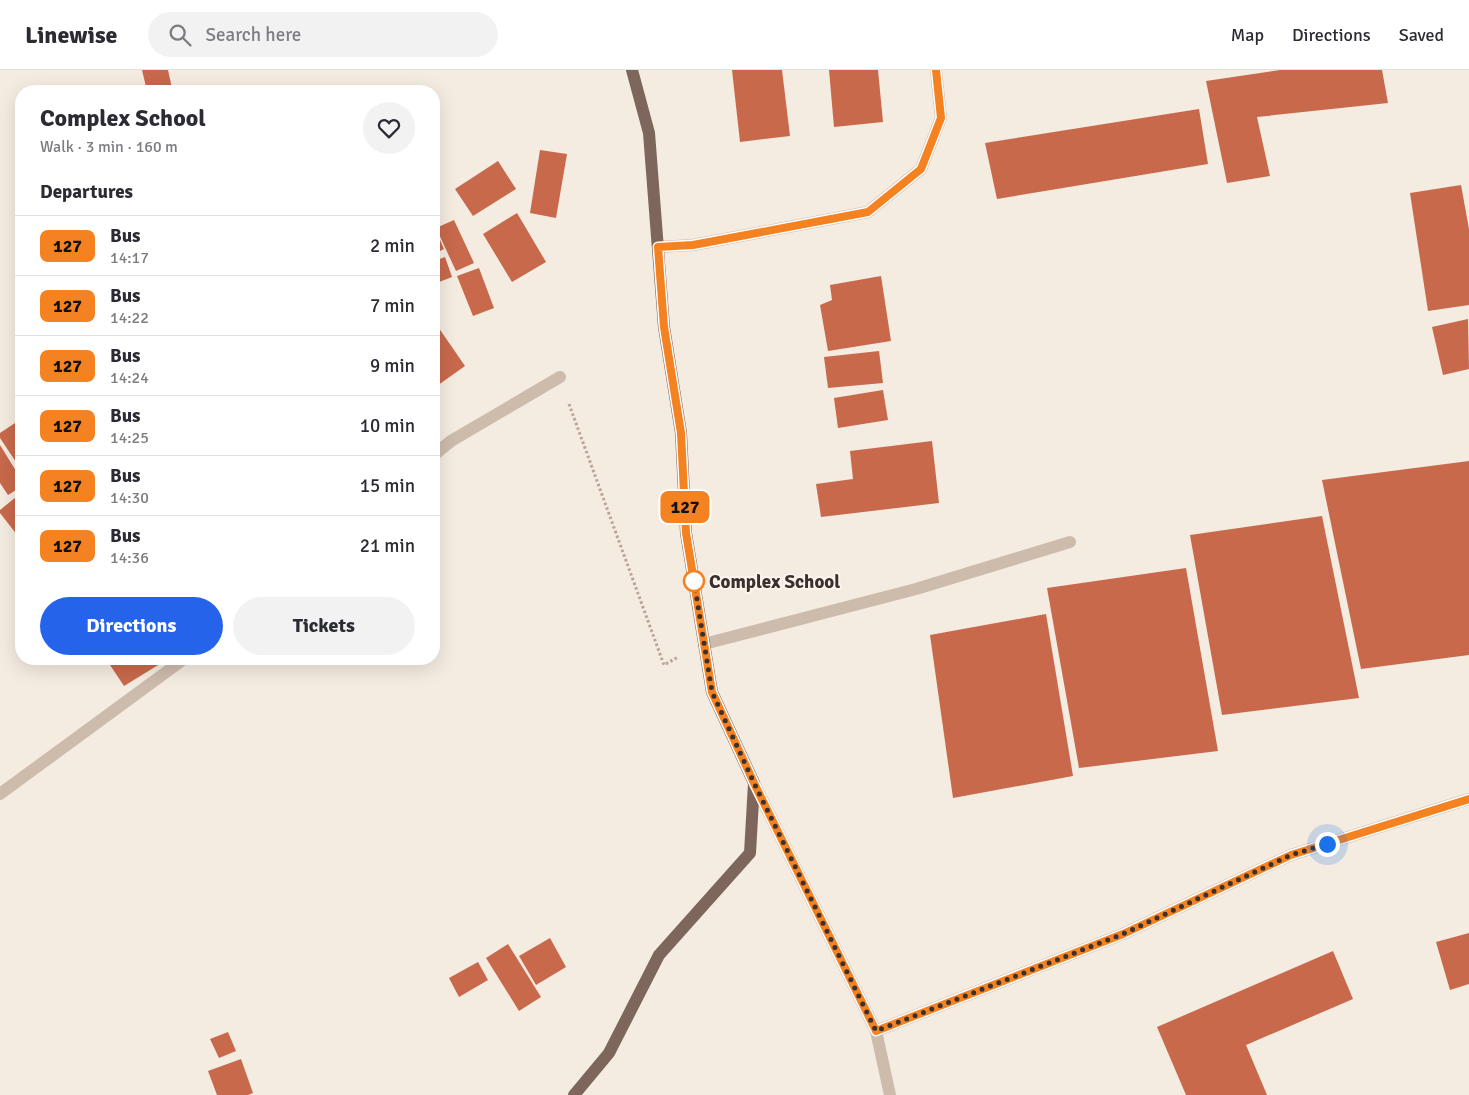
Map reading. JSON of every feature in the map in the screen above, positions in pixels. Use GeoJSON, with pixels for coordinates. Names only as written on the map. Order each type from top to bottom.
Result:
{"type":"FeatureCollection","features":[{"type":"Feature","properties":{"kind":"main road"},"geometry":{"type":"LineString","coordinates":[[574,1095],[609,1053],[659,955],[750,853],[754,783],[712,692],[686,533],[681,433],[664,327],[649,133],[632,70]]}},
{"type":"Feature","properties":{"kind":"street"},"geometry":{"type":"LineString","coordinates":[[658,247],[693,245],[868,212],[921,169],[941,118],[936,70]]}},
{"type":"Feature","properties":{"kind":"street"},"geometry":{"type":"LineString","coordinates":[[440,450],[560,377]]}},
{"type":"Feature","properties":{"kind":"street"},"geometry":{"type":"LineString","coordinates":[[704,644],[916,589],[1070,542]]}},
{"type":"Feature","properties":{"kind":"street"},"geometry":{"type":"LineString","coordinates":[[0,794],[176,665]]}},
{"type":"Feature","properties":{"kind":"street"},"geometry":{"type":"LineString","coordinates":[[754,783],[876,1031],[890,1095]]}},
{"type":"Feature","properties":{"kind":"street"},"geometry":{"type":"LineString","coordinates":[[876,1031],[1123,934],[1291,855],[1469,799]]}},
{"type":"Feature","properties":{"kind":"path"},"geometry":{"type":"LineString","coordinates":[[560,377],[664,665],[704,644]]}},
{"type":"Feature","properties":{"kind":"building"},"geometry":{"type":"Polygon","coordinates":[[[142,70],[168,70],[171,85],[146,85],[142,70]]]}},
{"type":"Feature","properties":{"kind":"building"},"geometry":{"type":"Polygon","coordinates":[[[732,70],[782,70],[790,136],[740,142],[732,70]]]}},
{"type":"Feature","properties":{"kind":"building"},"geometry":{"type":"Polygon","coordinates":[[[829,70],[878,70],[883,122],[834,127],[829,70]]]}},
{"type":"Feature","properties":{"kind":"building"},"geometry":{"type":"Polygon","coordinates":[[[1280,70],[1382,70],[1388,103],[1257,117],[1270,176],[1227,183],[1206,81],[1280,70]]]}},
{"type":"Feature","properties":{"kind":"building"},"geometry":{"type":"Polygon","coordinates":[[[1199,109],[1208,164],[997,199],[985,143],[1199,109]]]}},
{"type":"Feature","properties":{"kind":"building"},"geometry":{"type":"Polygon","coordinates":[[[540,150],[567,154],[556,218],[530,213],[540,150]]]}},
{"type":"Feature","properties":{"kind":"building"},"geometry":{"type":"Polygon","coordinates":[[[498,161],[516,189],[473,216],[455,189],[498,161]]]}},
{"type":"Feature","properties":{"kind":"building"},"geometry":{"type":"Polygon","coordinates":[[[1461,185],[1469,229],[1469,305],[1428,311],[1410,193],[1461,185]]]}},
{"type":"Feature","properties":{"kind":"building"},"geometry":{"type":"Polygon","coordinates":[[[517,213],[546,262],[512,282],[483,234],[517,213]]]}},
{"type":"Feature","properties":{"kind":"building"},"geometry":{"type":"Polygon","coordinates":[[[454,220],[474,263],[456,271],[440,237],[440,226],[454,220]]]}},
{"type":"Feature","properties":{"kind":"building"},"geometry":{"type":"Polygon","coordinates":[[[440,240],[444,249],[440,251],[440,240]]]}},
{"type":"Feature","properties":{"kind":"building"},"geometry":{"type":"Polygon","coordinates":[[[445,257],[452,277],[440,282],[440,259],[445,257]]]}},
{"type":"Feature","properties":{"kind":"building"},"geometry":{"type":"Polygon","coordinates":[[[479,268],[494,308],[473,316],[457,276],[479,268]]]}},
{"type":"Feature","properties":{"kind":"building"},"geometry":{"type":"Polygon","coordinates":[[[881,276],[891,341],[828,351],[820,305],[832,300],[830,285],[881,276]]]}},
{"type":"Feature","properties":{"kind":"building"},"geometry":{"type":"Polygon","coordinates":[[[1468,319],[1469,369],[1443,375],[1432,327],[1468,319]]]}},
{"type":"Feature","properties":{"kind":"building"},"geometry":{"type":"Polygon","coordinates":[[[440,330],[465,366],[440,384],[440,330]]]}},
{"type":"Feature","properties":{"kind":"building"},"geometry":{"type":"Polygon","coordinates":[[[879,351],[883,383],[828,388],[824,357],[879,351]]]}},
{"type":"Feature","properties":{"kind":"building"},"geometry":{"type":"Polygon","coordinates":[[[883,390],[888,420],[838,428],[834,398],[883,390]]]}},
{"type":"Feature","properties":{"kind":"building"},"geometry":{"type":"Polygon","coordinates":[[[15,423],[15,460],[0,438],[0,433],[15,423]]]}},
{"type":"Feature","properties":{"kind":"building"},"geometry":{"type":"Polygon","coordinates":[[[932,441],[939,503],[821,517],[816,484],[853,479],[850,451],[932,441]]]}},
{"type":"Feature","properties":{"kind":"building"},"geometry":{"type":"Polygon","coordinates":[[[0,445],[15,469],[15,491],[8,495],[0,483],[0,445]]]}},
{"type":"Feature","properties":{"kind":"building"},"geometry":{"type":"Polygon","coordinates":[[[1469,461],[1469,655],[1361,669],[1322,480],[1469,461]]]}},
{"type":"Feature","properties":{"kind":"building"},"geometry":{"type":"Polygon","coordinates":[[[15,498],[15,532],[0,513],[0,510],[15,498]]]}},
{"type":"Feature","properties":{"kind":"building"},"geometry":{"type":"Polygon","coordinates":[[[1322,516],[1359,698],[1222,715],[1190,535],[1322,516]]]}},
{"type":"Feature","properties":{"kind":"building"},"geometry":{"type":"Polygon","coordinates":[[[1186,568],[1218,751],[1079,768],[1047,588],[1186,568]]]}},
{"type":"Feature","properties":{"kind":"building"},"geometry":{"type":"Polygon","coordinates":[[[1046,614],[1073,776],[953,798],[930,635],[1046,614]]]}},
{"type":"Feature","properties":{"kind":"building"},"geometry":{"type":"Polygon","coordinates":[[[110,665],[158,665],[124,686],[110,665]]]}},
{"type":"Feature","properties":{"kind":"building"},"geometry":{"type":"Polygon","coordinates":[[[1469,933],[1469,984],[1450,990],[1436,942],[1469,933]]]}},
{"type":"Feature","properties":{"kind":"building"},"geometry":{"type":"Polygon","coordinates":[[[550,938],[566,967],[536,985],[519,956],[550,938]]]}},
{"type":"Feature","properties":{"kind":"building"},"geometry":{"type":"Polygon","coordinates":[[[508,944],[541,997],[519,1011],[486,958],[508,944]]]}},
{"type":"Feature","properties":{"kind":"building"},"geometry":{"type":"Polygon","coordinates":[[[1333,951],[1353,999],[1246,1045],[1267,1095],[1186,1095],[1157,1027],[1333,951]]]}},
{"type":"Feature","properties":{"kind":"building"},"geometry":{"type":"Polygon","coordinates":[[[478,962],[488,980],[459,997],[449,978],[478,962]]]}},
{"type":"Feature","properties":{"kind":"building"},"geometry":{"type":"Polygon","coordinates":[[[228,1032],[236,1051],[219,1058],[210,1039],[228,1032]]]}},
{"type":"Feature","properties":{"kind":"building"},"geometry":{"type":"Polygon","coordinates":[[[241,1059],[253,1093],[248,1095],[217,1095],[208,1071],[241,1059]]]}},
{"type":"Feature","properties":{"kind":"bus line","name":"127"},"geometry":{"type":"LineString","coordinates":[[936,70],[941,118],[921,169],[868,212],[693,245],[658,247],[664,327],[681,433],[686,533],[712,692],[754,783],[876,1031],[1123,934],[1291,855],[1469,799]]}},
{"type":"Feature","properties":{"kind":"place","name":"Complex School"},"geometry":{"type":"Point","coordinates":[694,581]}},
{"type":"Feature","properties":{"kind":"route"},"geometry":{"type":"LineString","coordinates":[[694,581],[712,692],[754,783],[876,1031],[1123,934],[1291,855],[1327,844]]}}]}
